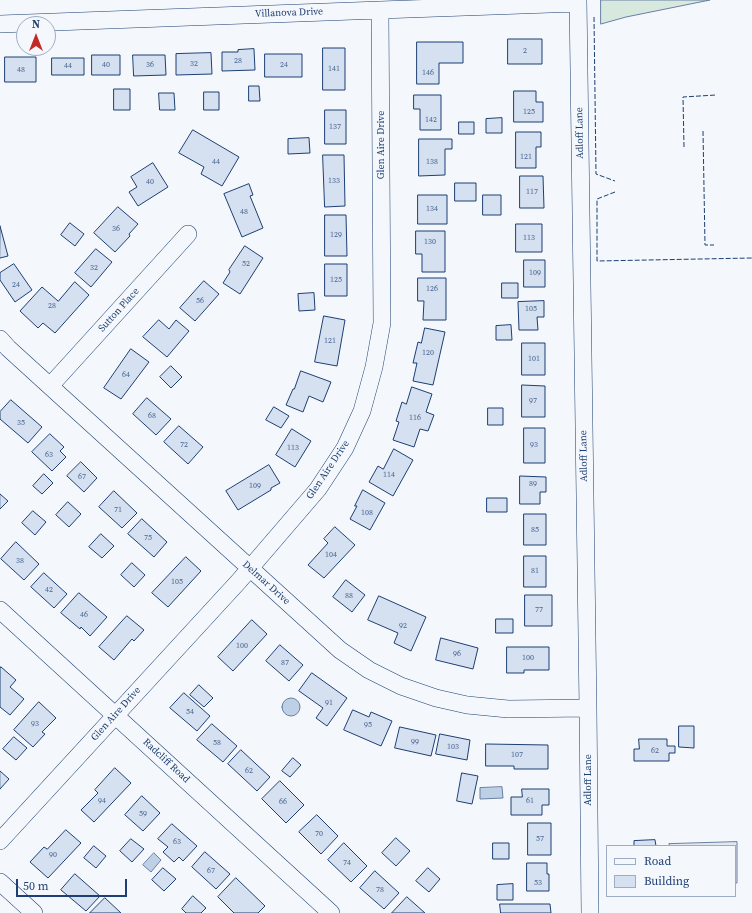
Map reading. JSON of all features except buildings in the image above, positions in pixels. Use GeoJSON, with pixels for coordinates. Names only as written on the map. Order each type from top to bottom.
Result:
{"type":"FeatureCollection","features":[{"type":"Feature","properties":{"kind":"street","name":"Villanova Drive"},"geometry":{"type":"LineString","coordinates":[[0,24],[578,2]]}},
{"type":"Feature","properties":{"kind":"street","name":"Adloff Lane"},"geometry":{"type":"LineString","coordinates":[[578,2],[590,913]]}},
{"type":"Feature","properties":{"kind":"street","name":"Glen Aire Drive"},"geometry":{"type":"LineString","coordinates":[[0,841],[250,568],[318,489],[345,448],[362,411],[374,367],[382,323],[380,10]]}},
{"type":"Feature","properties":{"kind":"street","name":"Sutton Place"},"geometry":{"type":"LineString","coordinates":[[50,386],[188,234]]}},
{"type":"Feature","properties":{"kind":"street","name":"Delmar Drive"},"geometry":{"type":"LineString","coordinates":[[0,339],[8,348],[340,650],[369,670],[401,686],[436,698],[467,705],[508,709],[588,708]]}},
{"type":"Feature","properties":{"kind":"street","name":"Radcliff Road"},"geometry":{"type":"LineString","coordinates":[[0,610],[331,913]]}},
{"type":"Feature","properties":{"kind":"street"},"geometry":{"type":"LineString","coordinates":[[0,882],[34,913]]}},
{"type":"Feature","properties":{"kind":"shaded area"},"geometry":{"type":"Polygon","coordinates":[[[601,0],[710,0],[626,17],[601,24],[601,0]]]}},
{"type":"Feature","properties":{"kind":"shaded area"},"geometry":{"type":"Polygon","coordinates":[[[737,842],[737,883],[736,845],[669,844],[737,842]]]}},
{"type":"Feature","properties":{"kind":"water"},"geometry":{"type":"Polygon","coordinates":[[[291,698],[297,701],[300,707],[297,713],[291,716],[285,713],[282,707],[285,701],[291,698]]]}},
{"type":"Feature","properties":{"kind":"water"},"geometry":{"type":"Polygon","coordinates":[[[502,787],[503,798],[480,799],[480,788],[502,787]]]}},
{"type":"Feature","properties":{"kind":"water"},"geometry":{"type":"Polygon","coordinates":[[[154,853],[161,860],[151,872],[143,865],[154,853]]]}},
{"type":"Feature","properties":{"kind":"fence"},"geometry":{"type":"LineString","coordinates":[[594,17],[596,174],[615,181]]}},
{"type":"Feature","properties":{"kind":"fence"},"geometry":{"type":"LineString","coordinates":[[684,147],[683,97],[716,95]]}},
{"type":"Feature","properties":{"kind":"fence"},"geometry":{"type":"LineString","coordinates":[[703,131],[705,245],[714,245]]}},
{"type":"Feature","properties":{"kind":"fence"},"geometry":{"type":"LineString","coordinates":[[615,192],[597,199],[597,261],[752,258]]}}]}
